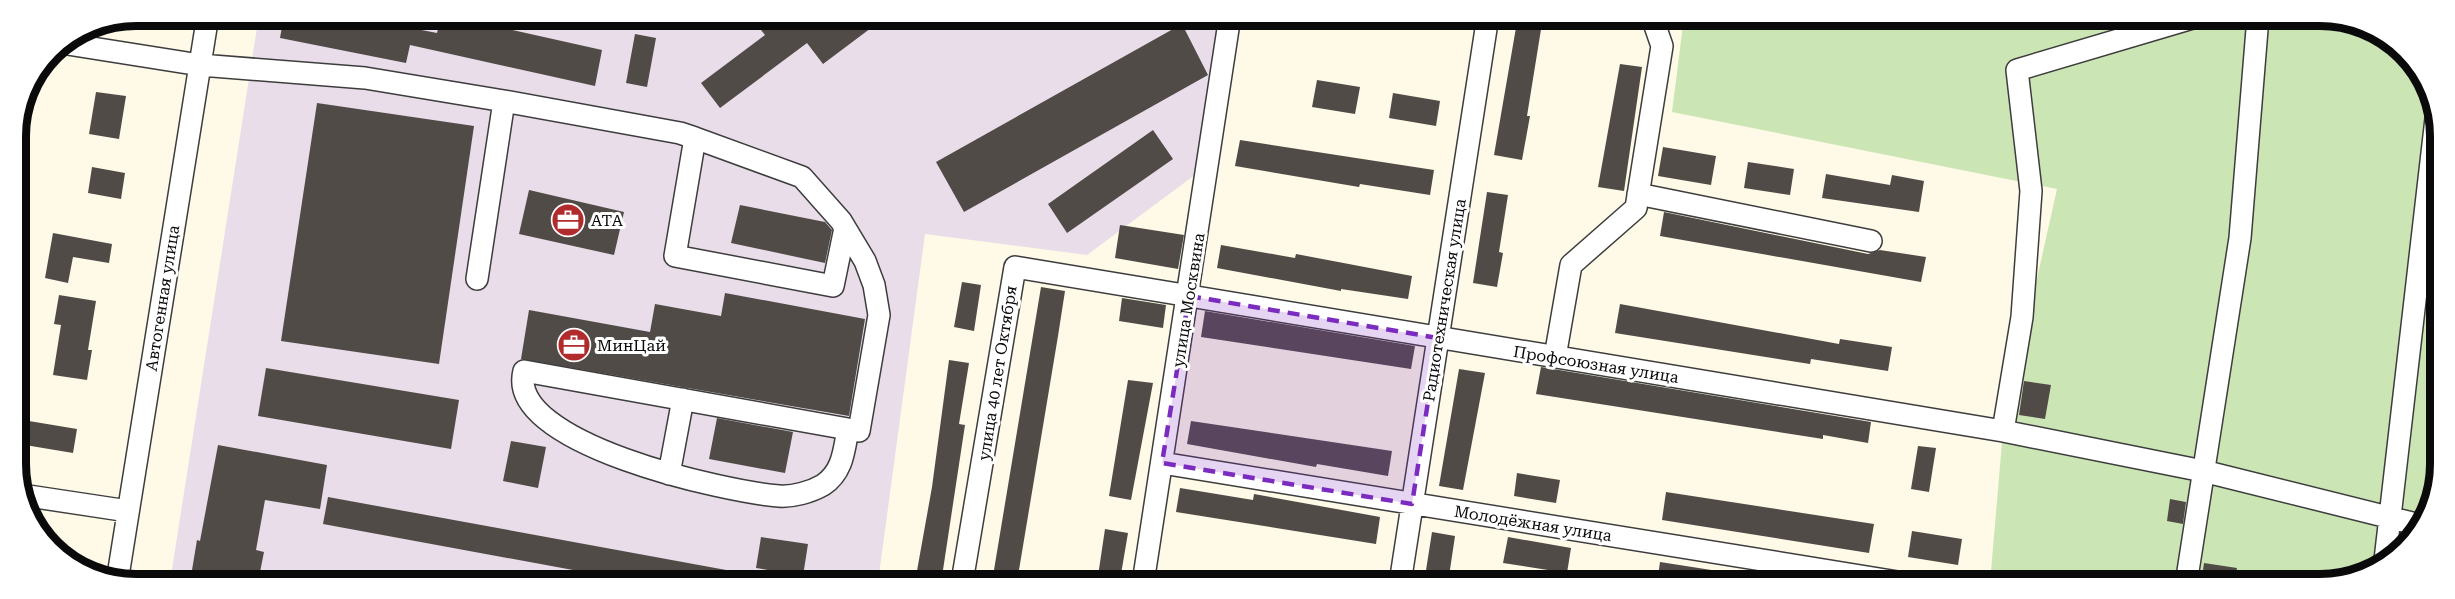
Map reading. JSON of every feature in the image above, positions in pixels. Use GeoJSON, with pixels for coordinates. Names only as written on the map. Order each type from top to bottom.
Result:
{"type":"FeatureCollection","features":[{"type":"Feature","properties":{"kind":"street","name":"Автогенная улица"},"geometry":{"type":"LineString","coordinates":[[119,572],[206,26]]}},
{"type":"Feature","properties":{"kind":"street","name":"улица Москвина"},"geometry":{"type":"LineString","coordinates":[[1144,574],[1189,296],[1229,26]]}},
{"type":"Feature","properties":{"kind":"street","name":"Радиотехническая улица"},"geometry":{"type":"LineString","coordinates":[[1401,573],[1486,26]]}},
{"type":"Feature","properties":{"kind":"street"},"geometry":{"type":"LineString","coordinates":[[1555,357],[1571,265],[1636,208],[1662,46],[1655,26]]}},
{"type":"Feature","properties":{"kind":"street"},"geometry":{"type":"LineString","coordinates":[[2003,431],[2022,316],[2031,191],[2017,70],[2166,26]]}},
{"type":"Feature","properties":{"kind":"street"},"geometry":{"type":"LineString","coordinates":[[2188,573],[2240,238],[2257,26]]}},
{"type":"Feature","properties":{"kind":"street"},"geometry":{"type":"LineString","coordinates":[[73,45],[200,65],[365,78],[504,101],[680,133],[802,177],[845,228],[865,261],[874,285],[879,315],[859,431],[848,429],[683,399],[524,371],[521,383],[526,399],[545,421],[607,452],[669,474],[780,496],[801,494],[824,484],[841,465],[848,429]]}},
{"type":"Feature","properties":{"kind":"street"},"geometry":{"type":"LineString","coordinates":[[477,279],[504,101]]}},
{"type":"Feature","properties":{"kind":"street"},"geometry":{"type":"LineString","coordinates":[[695,138],[675,256],[833,286],[845,228]]}},
{"type":"Feature","properties":{"kind":"street"},"geometry":{"type":"LineString","coordinates":[[2386,551],[2430,171]]}},
{"type":"Feature","properties":{"kind":"street"},"geometry":{"type":"LineString","coordinates":[[1638,194],[1871,241]]}},
{"type":"Feature","properties":{"kind":"street","name":"улица 40 лет Октября"},"geometry":{"type":"LineString","coordinates":[[963,574],[1015,267],[1189,296]]}},
{"type":"Feature","properties":{"kind":"street","name":"Профсоюзная улица"},"geometry":{"type":"LineString","coordinates":[[1189,296],[2003,431],[2203,471],[2412,523]]}},
{"type":"Feature","properties":{"kind":"street"},"geometry":{"type":"LineString","coordinates":[[669,474],[683,399]]}},
{"type":"Feature","properties":{"kind":"street","name":"Молодёжная улица"},"geometry":{"type":"LineString","coordinates":[[1162,463],[1843,573]]}},
{"type":"Feature","properties":{"kind":"street"},"geometry":{"type":"LineString","coordinates":[[30,497],[128,512]]}},
{"type":"Feature","properties":{"kind":"highlighted area"},"geometry":{"type":"Polygon","coordinates":[[[1189,296],[1438,338],[1412,504],[1162,463],[1189,296]]]}},
{"type":"Feature","properties":{"kind":"shaded area"},"geometry":{"type":"Polygon","coordinates":[[[257,26],[1228,26],[1211,163],[1087,255],[925,234],[879,574],[171,574],[257,26]]]}},
{"type":"Feature","properties":{"kind":"green space"},"geometry":{"type":"Polygon","coordinates":[[[1683,26],[2334,26],[2355,31],[2375,40],[2387,48],[2407,68],[2415,80],[2424,100],[2430,135],[2430,464],[2424,499],[2415,519],[2392,546],[2375,559],[2348,570],[2327,573],[1991,573],[2003,431],[2057,189],[1672,112],[1683,26]]]}},
{"type":"Feature","properties":{"kind":"building"},"geometry":{"type":"Polygon","coordinates":[[[282,26],[401,26],[437,33],[439,26],[495,26],[602,50],[595,86],[410,45],[406,63],[280,38],[282,26]]]}},
{"type":"Feature","properties":{"kind":"building"},"geometry":{"type":"Polygon","coordinates":[[[758,26],[874,26],[823,64],[807,43],[720,108],[701,83],[765,35],[758,26]]]}},
{"type":"Feature","properties":{"kind":"building"},"geometry":{"type":"Polygon","coordinates":[[[1178,26],[1183,26],[1208,75],[964,212],[936,162],[1178,26]]]}},
{"type":"Feature","properties":{"kind":"building"},"geometry":{"type":"Polygon","coordinates":[[[1516,26],[1542,26],[1522,160],[1494,155],[1516,26]]]}},
{"type":"Feature","properties":{"kind":"building"},"geometry":{"type":"Polygon","coordinates":[[[635,34],[656,38],[647,87],[626,83],[635,34]]]}},
{"type":"Feature","properties":{"kind":"building"},"geometry":{"type":"Polygon","coordinates":[[[1620,64],[1642,67],[1624,191],[1598,187],[1620,64]]]}},
{"type":"Feature","properties":{"kind":"building"},"geometry":{"type":"Polygon","coordinates":[[[1317,80],[1360,87],[1355,114],[1312,107],[1317,80]]]}},
{"type":"Feature","properties":{"kind":"building"},"geometry":{"type":"Polygon","coordinates":[[[96,92],[126,96],[119,139],[89,134],[96,92]]]}},
{"type":"Feature","properties":{"kind":"building"},"geometry":{"type":"Polygon","coordinates":[[[1393,93],[1440,101],[1436,126],[1389,118],[1393,93]]]}},
{"type":"Feature","properties":{"kind":"building"},"geometry":{"type":"Polygon","coordinates":[[[317,103],[474,126],[439,364],[281,341],[317,103]]]}},
{"type":"Feature","properties":{"kind":"building"},"geometry":{"type":"Polygon","coordinates":[[[1153,130],[1173,159],[1067,233],[1048,204],[1153,130]]]}},
{"type":"Feature","properties":{"kind":"building"},"geometry":{"type":"Polygon","coordinates":[[[1240,140],[1434,170],[1430,195],[1360,184],[1359,187],[1235,166],[1240,140]]]}},
{"type":"Feature","properties":{"kind":"building"},"geometry":{"type":"Polygon","coordinates":[[[1663,147],[1716,156],[1711,185],[1658,176],[1663,147]]]}},
{"type":"Feature","properties":{"kind":"building"},"geometry":{"type":"Polygon","coordinates":[[[1748,162],[1794,169],[1790,195],[1744,188],[1748,162]]]}},
{"type":"Feature","properties":{"kind":"building"},"geometry":{"type":"Polygon","coordinates":[[[92,167],[125,173],[121,199],[88,193],[92,167]]]}},
{"type":"Feature","properties":{"kind":"building"},"geometry":{"type":"Polygon","coordinates":[[[1826,174],[1890,185],[1892,175],[1924,181],[1919,212],[1822,198],[1826,174]]]}},
{"type":"Feature","properties":{"kind":"building"},"geometry":{"type":"Polygon","coordinates":[[[529,190],[624,212],[614,255],[519,234],[529,190]]]}},
{"type":"Feature","properties":{"kind":"building"},"geometry":{"type":"Polygon","coordinates":[[[1487,192],[1508,195],[1499,252],[1503,253],[1497,287],[1473,283],[1487,192]]]}},
{"type":"Feature","properties":{"kind":"building"},"geometry":{"type":"Polygon","coordinates":[[[740,205],[825,222],[832,230],[825,263],[731,243],[740,205]]]}},
{"type":"Feature","properties":{"kind":"building"},"geometry":{"type":"Polygon","coordinates":[[[1664,212],[1868,254],[1880,250],[1926,257],[1921,282],[1660,236],[1664,212]]]}},
{"type":"Feature","properties":{"kind":"building"},"geometry":{"type":"Polygon","coordinates":[[[1120,225],[1184,235],[1178,269],[1115,258],[1120,225]]]}},
{"type":"Feature","properties":{"kind":"building"},"geometry":{"type":"Polygon","coordinates":[[[53,233],[112,244],[109,263],[73,257],[68,283],[45,278],[53,233]]]}},
{"type":"Feature","properties":{"kind":"building"},"geometry":{"type":"Polygon","coordinates":[[[1221,245],[1295,258],[1296,254],[1412,276],[1408,299],[1341,289],[1341,291],[1217,268],[1221,245]]]}},
{"type":"Feature","properties":{"kind":"building"},"geometry":{"type":"Polygon","coordinates":[[[962,282],[981,285],[974,331],[954,327],[962,282]]]}},
{"type":"Feature","properties":{"kind":"building"},"geometry":{"type":"Polygon","coordinates":[[[1041,287],[1065,291],[1018,574],[993,574],[1041,287]]]}},
{"type":"Feature","properties":{"kind":"building"},"geometry":{"type":"Polygon","coordinates":[[[725,293],[865,319],[849,416],[521,359],[529,310],[650,332],[655,304],[721,316],[725,293]]]}},
{"type":"Feature","properties":{"kind":"building"},"geometry":{"type":"Polygon","coordinates":[[[59,295],[96,301],[88,350],[92,350],[87,380],[53,375],[61,325],[54,324],[59,295]]]}},
{"type":"Feature","properties":{"kind":"building"},"geometry":{"type":"Polygon","coordinates":[[[1122,298],[1166,305],[1163,328],[1119,321],[1122,298]]]}},
{"type":"Feature","properties":{"kind":"building"},"geometry":{"type":"Polygon","coordinates":[[[1620,304],[1839,344],[1840,339],[1892,347],[1888,371],[1811,359],[1810,364],[1615,333],[1620,304]]]}},
{"type":"Feature","properties":{"kind":"building"},"geometry":{"type":"Polygon","coordinates":[[[1205,311],[1415,346],[1411,369],[1201,337],[1205,311]]]}},
{"type":"Feature","properties":{"kind":"building"},"geometry":{"type":"Polygon","coordinates":[[[949,360],[969,363],[959,424],[965,425],[943,570],[951,574],[916,574],[932,487],[949,360]]]}},
{"type":"Feature","properties":{"kind":"building"},"geometry":{"type":"Polygon","coordinates":[[[1541,367],[1871,422],[1868,443],[1823,435],[1823,439],[1536,394],[1541,367]]]}},
{"type":"Feature","properties":{"kind":"building"},"geometry":{"type":"Polygon","coordinates":[[[266,368],[459,400],[451,449],[258,416],[266,368]]]}},
{"type":"Feature","properties":{"kind":"building"},"geometry":{"type":"Polygon","coordinates":[[[1459,369],[1485,373],[1463,490],[1439,486],[1459,369]]]}},
{"type":"Feature","properties":{"kind":"building"},"geometry":{"type":"Polygon","coordinates":[[[1128,380],[1153,383],[1131,500],[1109,496],[1128,380]]]}},
{"type":"Feature","properties":{"kind":"building"},"geometry":{"type":"Polygon","coordinates":[[[2024,381],[2051,385],[2045,419],[2019,415],[2024,381]]]}},
{"type":"Feature","properties":{"kind":"building"},"geometry":{"type":"Polygon","coordinates":[[[717,418],[793,432],[785,473],[709,459],[717,418]]]}},
{"type":"Feature","properties":{"kind":"building"},"geometry":{"type":"Polygon","coordinates":[[[26,420],[77,429],[73,453],[26,445],[26,420]]]}},
{"type":"Feature","properties":{"kind":"building"},"geometry":{"type":"Polygon","coordinates":[[[1191,421],[1392,451],[1388,476],[1317,464],[1316,467],[1187,444],[1191,421]]]}},
{"type":"Feature","properties":{"kind":"building"},"geometry":{"type":"Polygon","coordinates":[[[511,441],[546,447],[538,488],[503,481],[511,441]]]}},
{"type":"Feature","properties":{"kind":"building"},"geometry":{"type":"Polygon","coordinates":[[[218,445],[327,465],[320,509],[265,500],[256,550],[264,552],[260,574],[191,574],[197,540],[200,541],[218,445]]]}},
{"type":"Feature","properties":{"kind":"building"},"geometry":{"type":"Polygon","coordinates":[[[1918,446],[1936,448],[1929,492],[1911,489],[1918,446]]]}},
{"type":"Feature","properties":{"kind":"building"},"geometry":{"type":"Polygon","coordinates":[[[1517,473],[1560,480],[1556,503],[1514,496],[1517,473]]]}},
{"type":"Feature","properties":{"kind":"building"},"geometry":{"type":"Polygon","coordinates":[[[1180,488],[1253,500],[1254,494],[1380,517],[1376,544],[1176,512],[1180,488]]]}},
{"type":"Feature","properties":{"kind":"building"},"geometry":{"type":"Polygon","coordinates":[[[1666,492],[1874,524],[1869,553],[1662,520],[1666,492]]]}},
{"type":"Feature","properties":{"kind":"building"},"geometry":{"type":"Polygon","coordinates":[[[328,497],[746,574],[593,574],[323,524],[328,497]]]}},
{"type":"Feature","properties":{"kind":"building"},"geometry":{"type":"Polygon","coordinates":[[[2170,499],[2186,502],[2183,524],[2167,521],[2170,499]]]}},
{"type":"Feature","properties":{"kind":"building"},"geometry":{"type":"Polygon","coordinates":[[[1105,529],[1128,533],[1121,574],[1098,574],[1105,529]]]}},
{"type":"Feature","properties":{"kind":"building"},"geometry":{"type":"Polygon","coordinates":[[[1912,531],[1962,539],[1958,565],[1908,557],[1912,531]]]}},
{"type":"Feature","properties":{"kind":"building"},"geometry":{"type":"Polygon","coordinates":[[[1432,532],[1455,536],[1449,573],[1426,573],[1432,532]]]}},
{"type":"Feature","properties":{"kind":"building"},"geometry":{"type":"Polygon","coordinates":[[[761,537],[808,544],[803,574],[756,568],[761,537]]]}},
{"type":"Feature","properties":{"kind":"building"},"geometry":{"type":"Polygon","coordinates":[[[1508,537],[1571,548],[1567,573],[1503,563],[1508,537]]]}},
{"type":"Feature","properties":{"kind":"building"},"geometry":{"type":"Polygon","coordinates":[[[1660,562],[1732,573],[1658,573],[1660,562]]]}},
{"type":"Feature","properties":{"kind":"building"},"geometry":{"type":"Polygon","coordinates":[[[2204,563],[2237,568],[2236,573],[2203,573],[2204,563]]]}},
{"type":"Feature","properties":{"kind":"place","name":"АТА"},"geometry":{"type":"Point","coordinates":[568,220]}},
{"type":"Feature","properties":{"kind":"place","name":"МинЦай"},"geometry":{"type":"Point","coordinates":[574,345]}}]}
